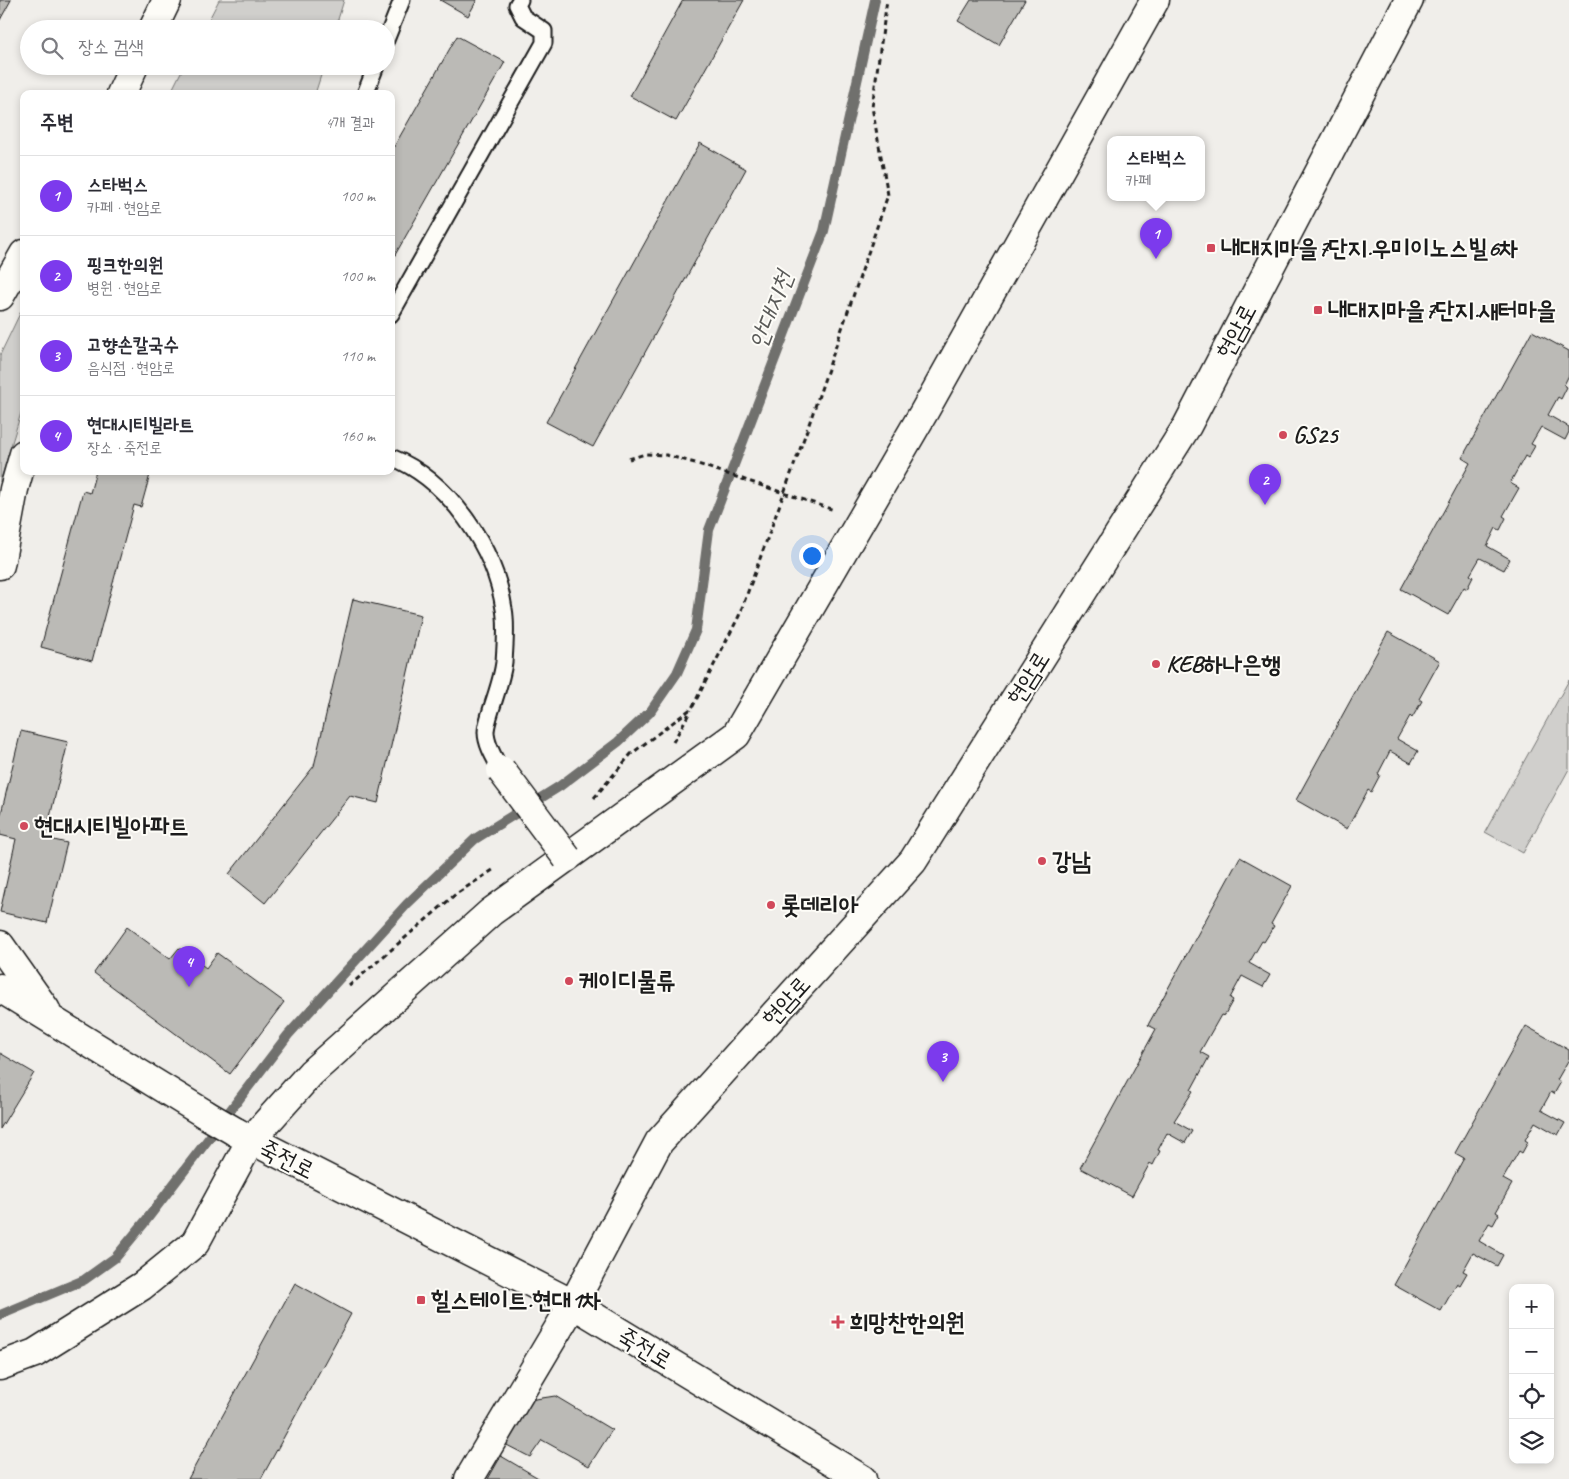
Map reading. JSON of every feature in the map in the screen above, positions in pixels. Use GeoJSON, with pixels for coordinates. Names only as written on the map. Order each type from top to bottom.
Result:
{"type":"FeatureCollection","features":[{"type":"Feature","properties":{"kind":"street"},"geometry":{"type":"LineString","coordinates":[[157,20],[167,0]]}},
{"type":"Feature","properties":{"kind":"street"},"geometry":{"type":"LineString","coordinates":[[0,1366],[35,1354],[134,1291],[195,1243],[243,1136],[491,912],[736,735],[924,412],[1155,0]]}},
{"type":"Feature","properties":{"kind":"street","name":"현암로"},"geometry":{"type":"LineString","coordinates":[[469,1479],[573,1304],[659,1142],[913,860],[1187,426],[1410,0]]}},
{"type":"Feature","properties":{"kind":"street"},"geometry":{"type":"LineString","coordinates":[[123,90],[130,75]]}},
{"type":"Feature","properties":{"kind":"street"},"geometry":{"type":"LineString","coordinates":[[0,296],[20,261]]}},
{"type":"Feature","properties":{"kind":"street"},"geometry":{"type":"LineString","coordinates":[[0,565],[14,489],[20,468]]}},
{"type":"Feature","properties":{"kind":"street"},"geometry":{"type":"LineString","coordinates":[[501,770],[567,858]]}},
{"type":"Feature","properties":{"kind":"street"},"geometry":{"type":"LineString","coordinates":[[0,945],[52,1020]]}},
{"type":"Feature","properties":{"kind":"street"},"geometry":{"type":"LineString","coordinates":[[0,988],[52,1020]]}},
{"type":"Feature","properties":{"kind":"street","name":"죽전로"},"geometry":{"type":"LineString","coordinates":[[52,1020],[243,1136],[573,1304],[862,1479]]}},
{"type":"Feature","properties":{"kind":"lane"},"geometry":{"type":"LineString","coordinates":[[394,20],[402,0]]}},
{"type":"Feature","properties":{"kind":"lane"},"geometry":{"type":"LineString","coordinates":[[395,307],[544,43],[544,31],[522,17],[517,5],[520,0]]}},
{"type":"Feature","properties":{"kind":"lane"},"geometry":{"type":"LineString","coordinates":[[367,90],[372,75]]}},
{"type":"Feature","properties":{"kind":"lane"},"geometry":{"type":"LineString","coordinates":[[395,459],[424,474],[444,492],[464,516],[483,545],[498,582],[505,610],[504,663],[486,731],[489,745],[501,770]]}},
{"type":"Feature","properties":{"kind":"path"},"geometry":{"type":"LineString","coordinates":[[593,799],[630,754],[692,708],[740,616],[888,195],[872,107],[887,0]]}},
{"type":"Feature","properties":{"kind":"path"},"geometry":{"type":"LineString","coordinates":[[629,459],[645,454],[666,455],[842,512]]}},
{"type":"Feature","properties":{"kind":"path"},"geometry":{"type":"LineString","coordinates":[[348,986],[456,894],[498,867]]}},
{"type":"Feature","properties":{"kind":"shaded area"},"geometry":{"type":"Polygon","coordinates":[[[219,0],[344,0],[338,20],[209,20],[219,0]]]}},
{"type":"Feature","properties":{"kind":"shaded area"},"geometry":{"type":"Polygon","coordinates":[[[180,75],[321,75],[316,90],[172,90],[180,75]]]}},
{"type":"Feature","properties":{"kind":"shaded area"},"geometry":{"type":"Polygon","coordinates":[[[20,313],[20,416],[0,482],[0,355],[20,313]]]}},
{"type":"Feature","properties":{"kind":"shaded area"},"geometry":{"type":"Polygon","coordinates":[[[1569,680],[1569,769],[1523,853],[1485,832],[1569,680]]]}},
{"type":"Feature","properties":{"kind":"building"},"geometry":{"type":"Polygon","coordinates":[[[0,0],[11,0],[0,20],[0,0]]]}},
{"type":"Feature","properties":{"kind":"building"},"geometry":{"type":"Polygon","coordinates":[[[440,0],[477,0],[468,16],[440,0]]]}},
{"type":"Feature","properties":{"kind":"building"},"geometry":{"type":"Polygon","coordinates":[[[683,0],[744,0],[676,121],[630,96],[683,0]]]}},
{"type":"Feature","properties":{"kind":"building"},"geometry":{"type":"Polygon","coordinates":[[[971,0],[1025,0],[999,45],[958,21],[971,0]]]}},
{"type":"Feature","properties":{"kind":"building"},"geometry":{"type":"Polygon","coordinates":[[[457,36],[505,62],[395,255],[395,145],[457,36]]]}},
{"type":"Feature","properties":{"kind":"building"},"geometry":{"type":"Polygon","coordinates":[[[700,143],[746,169],[593,447],[546,422],[700,143]]]}},
{"type":"Feature","properties":{"kind":"building"},"geometry":{"type":"Polygon","coordinates":[[[1532,331],[1569,351],[1569,375],[1564,385],[1567,387],[1561,399],[1558,397],[1548,415],[1569,427],[1569,432],[1565,440],[1541,427],[1531,444],[1535,446],[1528,458],[1525,456],[1510,483],[1519,488],[1503,516],[1506,518],[1500,530],[1496,528],[1487,546],[1510,559],[1504,570],[1480,558],[1470,575],[1473,577],[1467,589],[1464,587],[1448,615],[1401,589],[1470,463],[1462,458],[1532,331]]]}},
{"type":"Feature","properties":{"kind":"building"},"geometry":{"type":"Polygon","coordinates":[[[95,475],[150,475],[141,507],[134,505],[92,661],[41,647],[83,491],[90,493],[95,475]]]}},
{"type":"Feature","properties":{"kind":"building"},"geometry":{"type":"Polygon","coordinates":[[[353,599],[421,615],[378,803],[350,796],[265,903],[229,874],[314,766],[353,599]]]}},
{"type":"Feature","properties":{"kind":"building"},"geometry":{"type":"Polygon","coordinates":[[[1388,632],[1440,661],[1419,699],[1422,701],[1412,718],[1410,716],[1397,739],[1418,751],[1411,763],[1390,751],[1371,792],[1368,790],[1347,829],[1296,800],[1388,632]]]}},
{"type":"Feature","properties":{"kind":"building","name":"현대시티빌아파트"},"geometry":{"type":"Polygon","coordinates":[[[21,731],[68,742],[45,838],[67,843],[47,923],[0,912],[16,839],[0,835],[0,818],[21,731]]]}},
{"type":"Feature","properties":{"kind":"building"},"geometry":{"type":"Polygon","coordinates":[[[1240,857],[1292,886],[1271,924],[1274,926],[1264,942],[1262,941],[1249,963],[1270,975],[1263,987],[1242,976],[1230,998],[1233,1000],[1224,1016],[1221,1015],[1200,1052],[1209,1057],[1191,1090],[1193,1091],[1174,1121],[1192,1131],[1185,1143],[1167,1133],[1153,1165],[1150,1163],[1132,1196],[1080,1168],[1156,1029],[1148,1025],[1240,857]]]}},
{"type":"Feature","properties":{"kind":"building"},"geometry":{"type":"Polygon","coordinates":[[[127,927],[170,959],[179,948],[206,968],[217,953],[284,1002],[230,1074],[94,973],[127,927]]]}},
{"type":"Feature","properties":{"kind":"building"},"geometry":{"type":"Polygon","coordinates":[[[1526,1026],[1569,1050],[1569,1059],[1557,1080],[1561,1082],[1554,1094],[1551,1092],[1541,1110],[1565,1123],[1558,1135],[1535,1122],[1525,1140],[1528,1142],[1522,1153],[1519,1151],[1503,1179],[1512,1184],[1496,1212],[1499,1214],[1493,1225],[1489,1223],[1479,1241],[1503,1255],[1497,1266],[1473,1253],[1463,1271],[1467,1273],[1460,1285],[1457,1283],[1441,1311],[1394,1285],[1464,1158],[1455,1153],[1526,1026]]]}},
{"type":"Feature","properties":{"kind":"building"},"geometry":{"type":"Polygon","coordinates":[[[0,1053],[34,1073],[0,1129],[0,1053]]]}},
{"type":"Feature","properties":{"kind":"building"},"geometry":{"type":"Polygon","coordinates":[[[295,1283],[351,1314],[261,1479],[188,1479],[295,1283]]]}},
{"type":"Feature","properties":{"kind":"building"},"geometry":{"type":"Polygon","coordinates":[[[555,1396],[612,1430],[589,1466],[542,1440],[530,1457],[499,1441],[523,1401],[555,1396]]]}},
{"type":"Feature","properties":{"kind":"building"},"geometry":{"type":"Polygon","coordinates":[[[501,1456],[540,1479],[488,1479],[501,1456]]]}},
{"type":"Feature","properties":{"kind":"waterway","name":"안대지천"},"geometry":{"type":"LineString","coordinates":[[0,1315],[84,1280],[116,1257],[288,1035],[407,904],[475,839],[560,786],[618,742],[650,712],[677,673],[696,630],[709,530],[824,231],[875,0]]}},
{"type":"Feature","properties":{"kind":"place","name":"내대지마을7단지.우미이노스빌6차"},"geometry":{"type":"Point","coordinates":[1211,248]}},
{"type":"Feature","properties":{"kind":"place","name":"스타벅스"},"geometry":{"type":"Point","coordinates":[1156,259]}},
{"type":"Feature","properties":{"kind":"place","name":"내대지마을7단지.새터마을"},"geometry":{"type":"Point","coordinates":[1318,310]}},
{"type":"Feature","properties":{"kind":"place","name":"GS25"},"geometry":{"type":"Point","coordinates":[1283,435]}},
{"type":"Feature","properties":{"kind":"place","name":"핑크한의원"},"geometry":{"type":"Point","coordinates":[1265,505]}},
{"type":"Feature","properties":{"kind":"place","name":"KEB하나은행"},"geometry":{"type":"Point","coordinates":[1156,664]}},
{"type":"Feature","properties":{"kind":"place","name":"현대시티빌아파트"},"geometry":{"type":"Point","coordinates":[24,826]}},
{"type":"Feature","properties":{"kind":"place","name":"강남"},"geometry":{"type":"Point","coordinates":[1042,861]}},
{"type":"Feature","properties":{"kind":"place","name":"롯데리아"},"geometry":{"type":"Point","coordinates":[771,905]}},
{"type":"Feature","properties":{"kind":"place","name":"케이디물류"},"geometry":{"type":"Point","coordinates":[569,981]}},
{"type":"Feature","properties":{"kind":"place","name":"현대시티빌라트"},"geometry":{"type":"Point","coordinates":[189,987]}},
{"type":"Feature","properties":{"kind":"place","name":"고향손칼국수"},"geometry":{"type":"Point","coordinates":[943,1082]}},
{"type":"Feature","properties":{"kind":"place","name":"힐스테이트.현대1차"},"geometry":{"type":"Point","coordinates":[421,1300]}},
{"type":"Feature","properties":{"kind":"place","name":"희망찬한의원"},"geometry":{"type":"Point","coordinates":[838,1322]}}]}
